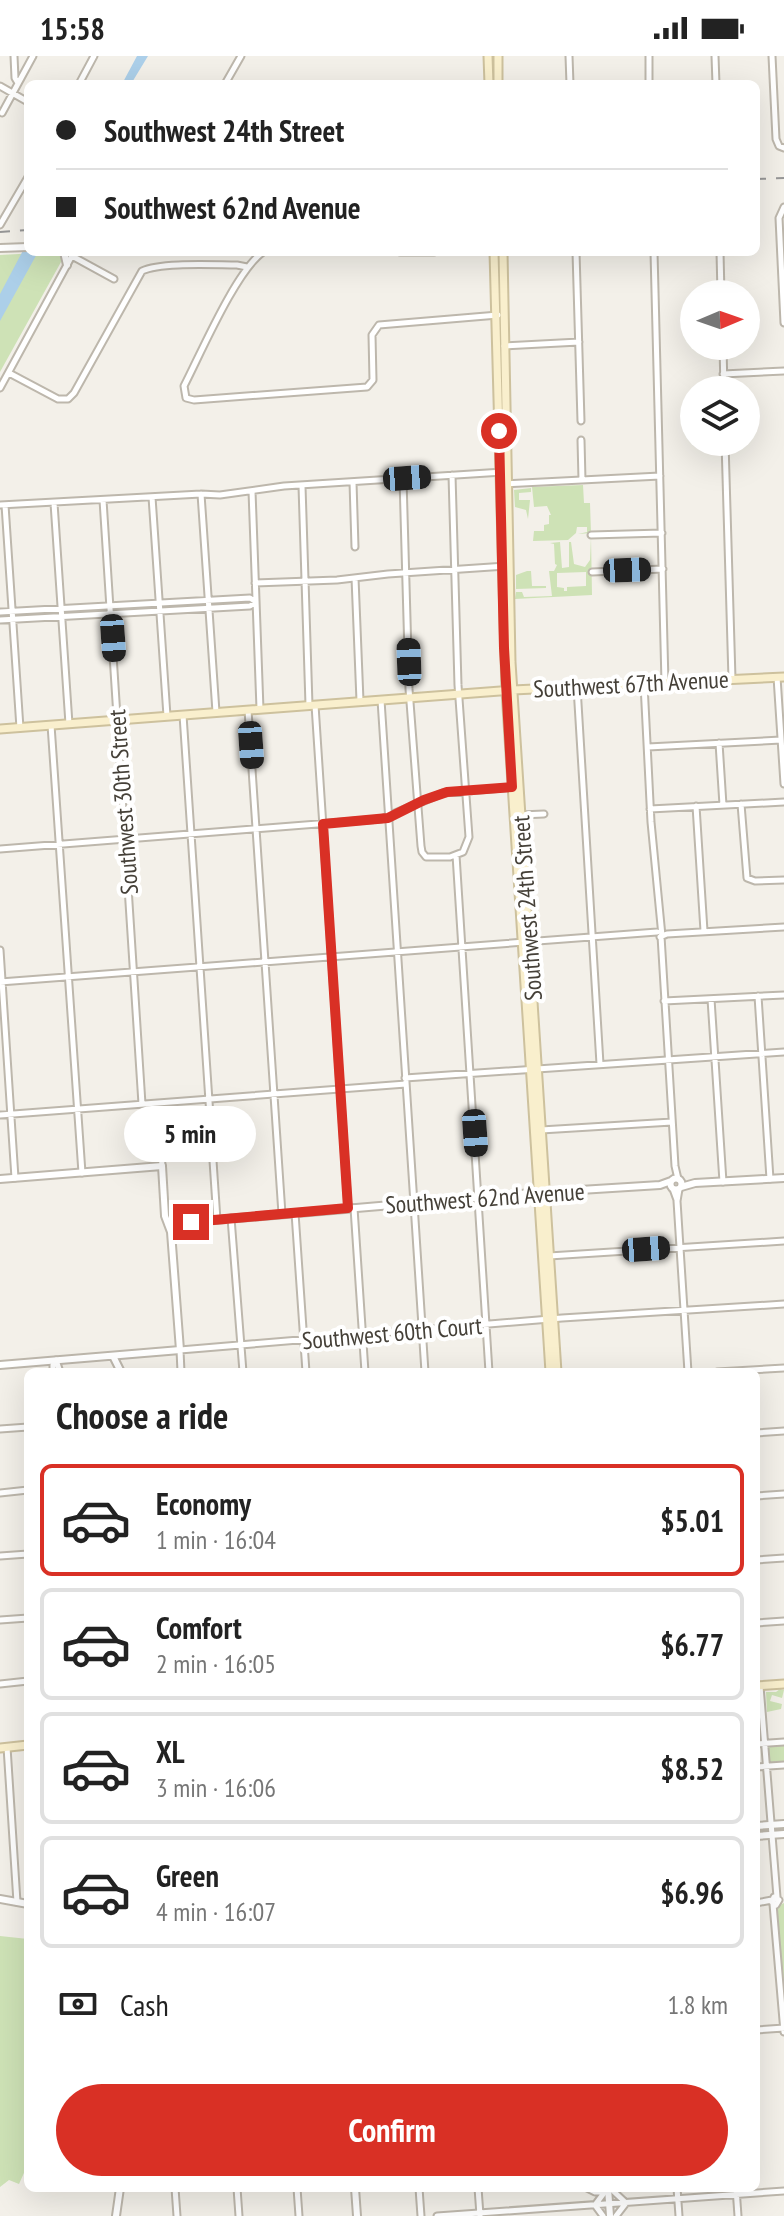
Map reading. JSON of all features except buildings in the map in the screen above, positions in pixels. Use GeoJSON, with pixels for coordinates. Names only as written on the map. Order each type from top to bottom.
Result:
{"type":"FeatureCollection","features":[{"type":"Feature","properties":{"kind":"main road"},"geometry":{"type":"LineString","coordinates":[[488,56],[489,80]]}},
{"type":"Feature","properties":{"kind":"main road"},"geometry":{"type":"LineString","coordinates":[[498,56],[498,80]]}},
{"type":"Feature","properties":{"kind":"main road","name":"Southwest 24th Street"},"geometry":{"type":"LineString","coordinates":[[494,256],[500,315],[510,690],[550,1320],[550,1368]]}},
{"type":"Feature","properties":{"kind":"main road","name":"Southwest 24th Street"},"geometry":{"type":"LineString","coordinates":[[500,315],[503,256]]}},
{"type":"Feature","properties":{"kind":"main road","name":"Southwest 67th Avenue"},"geometry":{"type":"LineString","coordinates":[[0,729],[510,690],[781,677]]}},
{"type":"Feature","properties":{"kind":"main road","name":"Southwest 24th Street"},"geometry":{"type":"LineString","coordinates":[[550,1320],[556,1368]]}},
{"type":"Feature","properties":{"kind":"main road"},"geometry":{"type":"LineString","coordinates":[[760,1686],[784,1684]]}},
{"type":"Feature","properties":{"kind":"main road"},"geometry":{"type":"LineString","coordinates":[[4,1748],[24,1746]]}},
{"type":"Feature","properties":{"kind":"street"},"geometry":{"type":"LineString","coordinates":[[2,113],[33,56]]}},
{"type":"Feature","properties":{"kind":"street"},"geometry":{"type":"LineString","coordinates":[[81,80],[94,56]]}},
{"type":"Feature","properties":{"kind":"street"},"geometry":{"type":"LineString","coordinates":[[227,80],[241,56]]}},
{"type":"Feature","properties":{"kind":"street"},"geometry":{"type":"LineString","coordinates":[[569,56],[570,80]]}},
{"type":"Feature","properties":{"kind":"street"},"geometry":{"type":"LineString","coordinates":[[649,56],[649,80]]}},
{"type":"Feature","properties":{"kind":"street"},"geometry":{"type":"LineString","coordinates":[[715,56],[716,80]]}},
{"type":"Feature","properties":{"kind":"street"},"geometry":{"type":"LineString","coordinates":[[772,56],[776,139],[781,147]]}},
{"type":"Feature","properties":{"kind":"street"},"geometry":{"type":"LineString","coordinates":[[18,83],[14,58],[29,65]]}},
{"type":"Feature","properties":{"kind":"street"},"geometry":{"type":"LineString","coordinates":[[0,86],[24,100]]}},
{"type":"Feature","properties":{"kind":"street"},"geometry":{"type":"LineString","coordinates":[[0,225],[24,184]]}},
{"type":"Feature","properties":{"kind":"street"},"geometry":{"type":"LineString","coordinates":[[783,208],[779,218],[784,323]]}},
{"type":"Feature","properties":{"kind":"street"},"geometry":{"type":"LineString","coordinates":[[0,248],[24,247]]}},
{"type":"Feature","properties":{"kind":"street"},"geometry":{"type":"LineString","coordinates":[[65,256],[67,265]]}},
{"type":"Feature","properties":{"kind":"street"},"geometry":{"type":"LineString","coordinates":[[0,388],[72,256]]}},
{"type":"Feature","properties":{"kind":"street"},"geometry":{"type":"LineString","coordinates":[[76,256],[114,279]]}},
{"type":"Feature","properties":{"kind":"street"},"geometry":{"type":"LineString","coordinates":[[259,256],[247,267],[184,386],[186,398],[194,400],[371,386],[372,335],[377,326],[383,323],[500,315]]}},
{"type":"Feature","properties":{"kind":"street"},"geometry":{"type":"LineString","coordinates":[[576,256],[581,421]]}},
{"type":"Feature","properties":{"kind":"street"},"geometry":{"type":"LineString","coordinates":[[654,256],[665,683]]}},
{"type":"Feature","properties":{"kind":"street"},"geometry":{"type":"LineString","coordinates":[[720,256],[721,280]]}},
{"type":"Feature","properties":{"kind":"street"},"geometry":{"type":"LineString","coordinates":[[9,373],[65,400],[74,393],[135,280],[146,269],[247,267]]}},
{"type":"Feature","properties":{"kind":"street"},"geometry":{"type":"LineString","coordinates":[[501,346],[579,342]]}},
{"type":"Feature","properties":{"kind":"street"},"geometry":{"type":"LineString","coordinates":[[723,360],[723,374],[784,371]]}},
{"type":"Feature","properties":{"kind":"street"},"geometry":{"type":"LineString","coordinates":[[581,440],[582,480]]}},
{"type":"Feature","properties":{"kind":"street"},"geometry":{"type":"LineString","coordinates":[[725,456],[732,679]]}},
{"type":"Feature","properties":{"kind":"street"},"geometry":{"type":"LineString","coordinates":[[20,728],[3,505],[284,490],[302,486],[504,472]]}},
{"type":"Feature","properties":{"kind":"street"},"geometry":{"type":"LineString","coordinates":[[403,479],[418,803],[423,854],[431,858],[456,855],[464,850],[469,840],[452,475]]}},
{"type":"Feature","properties":{"kind":"street"},"geometry":{"type":"LineString","coordinates":[[505,484],[660,476]]}},
{"type":"Feature","properties":{"kind":"street"},"geometry":{"type":"LineString","coordinates":[[353,482],[355,547]]}},
{"type":"Feature","properties":{"kind":"street"},"geometry":{"type":"LineString","coordinates":[[302,486],[312,705],[340,1089],[365,1368]]}},
{"type":"Feature","properties":{"kind":"street"},"geometry":{"type":"LineString","coordinates":[[252,491],[260,709]]}},
{"type":"Feature","properties":{"kind":"street"},"geometry":{"type":"LineString","coordinates":[[201,494],[216,712]]}},
{"type":"Feature","properties":{"kind":"street"},"geometry":{"type":"LineString","coordinates":[[152,497],[167,716]]}},
{"type":"Feature","properties":{"kind":"street","name":"Southwest 30th Street"},"geometry":{"type":"LineString","coordinates":[[103,500],[142,1104]]}},
{"type":"Feature","properties":{"kind":"street"},"geometry":{"type":"LineString","coordinates":[[54,503],[69,724]]}},
{"type":"Feature","properties":{"kind":"street"},"geometry":{"type":"LineString","coordinates":[[591,535],[662,533]]}},
{"type":"Feature","properties":{"kind":"street"},"geometry":{"type":"LineString","coordinates":[[255,583],[506,566]]}},
{"type":"Feature","properties":{"kind":"street"},"geometry":{"type":"LineString","coordinates":[[592,572],[663,569]]}},
{"type":"Feature","properties":{"kind":"street"},"geometry":{"type":"LineString","coordinates":[[355,578],[360,701]]}},
{"type":"Feature","properties":{"kind":"street"},"geometry":{"type":"LineString","coordinates":[[111,610],[208,600],[250,598],[256,602]]}},
{"type":"Feature","properties":{"kind":"street"},"geometry":{"type":"LineString","coordinates":[[0,612],[160,611],[250,606],[256,602]]}},
{"type":"Feature","properties":{"kind":"street"},"geometry":{"type":"LineString","coordinates":[[0,620],[62,612]]}},
{"type":"Feature","properties":{"kind":"street"},"geometry":{"type":"LineString","coordinates":[[781,677],[784,784]]}},
{"type":"Feature","properties":{"kind":"street"},"geometry":{"type":"LineString","coordinates":[[644,684],[688,1368]]}},
{"type":"Feature","properties":{"kind":"street"},"geometry":{"type":"LineString","coordinates":[[577,687],[600,1064]]}},
{"type":"Feature","properties":{"kind":"street"},"geometry":{"type":"LineString","coordinates":[[381,700],[425,1368]]}},
{"type":"Feature","properties":{"kind":"street"},"geometry":{"type":"LineString","coordinates":[[248,710],[282,1214]]}},
{"type":"Feature","properties":{"kind":"street"},"geometry":{"type":"LineString","coordinates":[[183,715],[217,1220]]}},
{"type":"Feature","properties":{"kind":"street"},"geometry":{"type":"LineString","coordinates":[[51,725],[82,1173]]}},
{"type":"Feature","properties":{"kind":"street"},"geometry":{"type":"LineString","coordinates":[[648,747],[781,740]]}},
{"type":"Feature","properties":{"kind":"street"},"geometry":{"type":"LineString","coordinates":[[719,743],[723,805]]}},
{"type":"Feature","properties":{"kind":"street"},"geometry":{"type":"LineString","coordinates":[[0,849],[388,818],[438,794],[516,787]]}},
{"type":"Feature","properties":{"kind":"street"},"geometry":{"type":"LineString","coordinates":[[652,808],[784,802]]}},
{"type":"Feature","properties":{"kind":"street"},"geometry":{"type":"LineString","coordinates":[[741,804],[745,873],[749,879],[784,880]]}},
{"type":"Feature","properties":{"kind":"street"},"geometry":{"type":"LineString","coordinates":[[696,806],[704,931]]}},
{"type":"Feature","properties":{"kind":"street"},"geometry":{"type":"LineString","coordinates":[[518,815],[544,814]]}},
{"type":"Feature","properties":{"kind":"street"},"geometry":{"type":"LineString","coordinates":[[456,855],[489,1368]]}},
{"type":"Feature","properties":{"kind":"street"},"geometry":{"type":"LineString","coordinates":[[1,982],[526,941],[784,927]]}},
{"type":"Feature","properties":{"kind":"street"},"geometry":{"type":"LineString","coordinates":[[0,950],[15,1178]]}},
{"type":"Feature","properties":{"kind":"street"},"geometry":{"type":"LineString","coordinates":[[664,1001],[784,995]]}},
{"type":"Feature","properties":{"kind":"street"},"geometry":{"type":"LineString","coordinates":[[758,996],[770,1179]]}},
{"type":"Feature","properties":{"kind":"street"},"geometry":{"type":"LineString","coordinates":[[711,999],[723,1182]]}},
{"type":"Feature","properties":{"kind":"street"},"geometry":{"type":"LineString","coordinates":[[0,1115],[340,1089],[471,1072],[784,1052]]}},
{"type":"Feature","properties":{"kind":"street"},"geometry":{"type":"LineString","coordinates":[[158,1103],[165,1216],[171,1232],[181,1368]]}},
{"type":"Feature","properties":{"kind":"street"},"geometry":{"type":"LineString","coordinates":[[538,1130],[672,1122]]}},
{"type":"Feature","properties":{"kind":"street"},"geometry":{"type":"LineString","coordinates":[[0,1179],[162,1166]]}},
{"type":"Feature","properties":{"kind":"street","name":"Southwest 62nd Avenue"},"geometry":{"type":"LineString","coordinates":[[168,1224],[542,1192],[784,1178]]}},
{"type":"Feature","properties":{"kind":"street"},"geometry":{"type":"LineString","coordinates":[[295,1213],[306,1368]]}},
{"type":"Feature","properties":{"kind":"street"},"geometry":{"type":"LineString","coordinates":[[231,1218],[243,1368]]}},
{"type":"Feature","properties":{"kind":"street"},"geometry":{"type":"LineString","coordinates":[[546,1256],[784,1241]]}},
{"type":"Feature","properties":{"kind":"street","name":"Southwest 60th Court"},"geometry":{"type":"LineString","coordinates":[[0,1365],[784,1304]]}},
{"type":"Feature","properties":{"kind":"street"},"geometry":{"type":"LineString","coordinates":[[113,1356],[119,1368]]}},
{"type":"Feature","properties":{"kind":"street"},"geometry":{"type":"LineString","coordinates":[[53,1368],[56,1360]]}},
{"type":"Feature","properties":{"kind":"street"},"geometry":{"type":"LineString","coordinates":[[56,1360],[59,1368]]}},
{"type":"Feature","properties":{"kind":"street"},"geometry":{"type":"LineString","coordinates":[[760,1369],[784,1368]]}},
{"type":"Feature","properties":{"kind":"street"},"geometry":{"type":"LineString","coordinates":[[0,1429],[24,1427]]}},
{"type":"Feature","properties":{"kind":"street"},"geometry":{"type":"LineString","coordinates":[[760,1433],[784,1431]]}},
{"type":"Feature","properties":{"kind":"street"},"geometry":{"type":"LineString","coordinates":[[0,1493],[24,1490]]}},
{"type":"Feature","properties":{"kind":"street"},"geometry":{"type":"LineString","coordinates":[[760,1496],[784,1494]]}},
{"type":"Feature","properties":{"kind":"street"},"geometry":{"type":"LineString","coordinates":[[0,1556],[24,1554]]}},
{"type":"Feature","properties":{"kind":"street"},"geometry":{"type":"LineString","coordinates":[[760,1560],[784,1558]]}},
{"type":"Feature","properties":{"kind":"street"},"geometry":{"type":"LineString","coordinates":[[0,1620],[24,1618]]}},
{"type":"Feature","properties":{"kind":"street"},"geometry":{"type":"LineString","coordinates":[[760,1623],[784,1621]]}},
{"type":"Feature","properties":{"kind":"street"},"geometry":{"type":"LineString","coordinates":[[0,1684],[24,1681]]}},
{"type":"Feature","properties":{"kind":"street"},"geometry":{"type":"LineString","coordinates":[[760,1705],[784,2030],[760,2030]]}},
{"type":"Feature","properties":{"kind":"street"},"geometry":{"type":"LineString","coordinates":[[760,1744],[784,1742]]}},
{"type":"Feature","properties":{"kind":"street"},"geometry":{"type":"LineString","coordinates":[[4,1748],[17,1902]]}},
{"type":"Feature","properties":{"kind":"street"},"geometry":{"type":"LineString","coordinates":[[760,1767],[784,1765]]}},
{"type":"Feature","properties":{"kind":"street"},"geometry":{"type":"LineString","coordinates":[[760,1826],[784,1824]]}},
{"type":"Feature","properties":{"kind":"street"},"geometry":{"type":"LineString","coordinates":[[760,1836],[784,1834]]}},
{"type":"Feature","properties":{"kind":"street"},"geometry":{"type":"LineString","coordinates":[[0,1899],[24,1903]]}},
{"type":"Feature","properties":{"kind":"street"},"geometry":{"type":"LineString","coordinates":[[760,2191],[784,2191]]}},
{"type":"Feature","properties":{"kind":"street"},"geometry":{"type":"LineString","coordinates":[[116,2216],[119,2192]]}},
{"type":"Feature","properties":{"kind":"street"},"geometry":{"type":"LineString","coordinates":[[175,2192],[177,2216]]}},
{"type":"Feature","properties":{"kind":"street"},"geometry":{"type":"LineString","coordinates":[[237,2192],[239,2216]]}},
{"type":"Feature","properties":{"kind":"street"},"geometry":{"type":"LineString","coordinates":[[297,2192],[299,2216]]}},
{"type":"Feature","properties":{"kind":"street"},"geometry":{"type":"LineString","coordinates":[[355,2192],[357,2216]]}},
{"type":"Feature","properties":{"kind":"street"},"geometry":{"type":"LineString","coordinates":[[419,2192],[421,2216]]}},
{"type":"Feature","properties":{"kind":"street"},"geometry":{"type":"LineString","coordinates":[[478,2192],[480,2214]]}},
{"type":"Feature","properties":{"kind":"street"},"geometry":{"type":"LineString","coordinates":[[595,2192],[595,2205],[603,2216]]}},
{"type":"Feature","properties":{"kind":"street"},"geometry":{"type":"LineString","coordinates":[[595,2205],[606,2192]]}},
{"type":"Feature","properties":{"kind":"street"},"geometry":{"type":"LineString","coordinates":[[608,2192],[613,2216]]}},
{"type":"Feature","properties":{"kind":"street"},"geometry":{"type":"LineString","coordinates":[[612,2192],[626,2203]]}},
{"type":"Feature","properties":{"kind":"street"},"geometry":{"type":"LineString","coordinates":[[677,2192],[679,2216]]}},
{"type":"Feature","properties":{"kind":"street"},"geometry":{"type":"LineString","coordinates":[[437,2216],[678,2199],[729,2192]]}},
{"type":"Feature","properties":{"kind":"street"},"geometry":{"type":"LineString","coordinates":[[736,2192],[738,2216]]}},
{"type":"Feature","properties":{"kind":"street"},"geometry":{"type":"LineString","coordinates":[[613,2216],[626,2203]]}},
{"type":"Feature","properties":{"kind":"street"},"geometry":{"type":"LineString","coordinates":[[546,2208],[546,2216]]}},
{"type":"Feature","properties":{"kind":"green space"},"geometry":{"type":"Polygon","coordinates":[[[0,255],[61,256],[61,262],[0,372],[0,255]]]}},
{"type":"Feature","properties":{"kind":"green space"},"geometry":{"type":"Polygon","coordinates":[[[583,485],[584,503],[590,503],[591,533],[578,534],[587,532],[587,527],[577,527],[576,533],[568,540],[533,541],[534,531],[544,531],[544,525],[549,524],[551,515],[547,506],[534,507],[532,487],[583,485]]]}},
{"type":"Feature","properties":{"kind":"green space"},"geometry":{"type":"Polygon","coordinates":[[[531,488],[531,492],[519,493],[519,500],[530,500],[528,519],[526,510],[515,507],[514,490],[531,488]]]}},
{"type":"Feature","properties":{"kind":"green space"},"geometry":{"type":"Polygon","coordinates":[[[591,537],[592,595],[515,599],[516,592],[522,592],[524,597],[552,596],[549,571],[554,571],[557,565],[554,544],[550,543],[560,542],[562,568],[569,567],[569,542],[574,564],[585,567],[590,560],[591,537]],[[586,572],[557,573],[557,587],[564,588],[564,591],[567,587],[586,586],[586,572]]]}},
{"type":"Feature","properties":{"kind":"green space"},"geometry":{"type":"Polygon","coordinates":[[[531,571],[532,586],[546,588],[516,589],[516,575],[531,571]]]}},
{"type":"Feature","properties":{"kind":"green space"},"geometry":{"type":"Polygon","coordinates":[[[784,1690],[782,1698],[772,1695],[770,1701],[782,1704],[781,1709],[767,1712],[766,1692],[784,1690]]]}},
{"type":"Feature","properties":{"kind":"green space"},"geometry":{"type":"Polygon","coordinates":[[[784,1743],[784,1763],[769,1764],[768,1745],[784,1743]]]}},
{"type":"Feature","properties":{"kind":"green space"},"geometry":{"type":"Polygon","coordinates":[[[784,1903],[784,2006],[777,1911],[784,1903]]]}},
{"type":"Feature","properties":{"kind":"green space"},"geometry":{"type":"Polygon","coordinates":[[[0,1936],[24,1939],[24,2173],[19,2184],[9,2180],[0,2187],[0,1936]]]}},
{"type":"Feature","properties":{"kind":"water"},"geometry":{"type":"Polygon","coordinates":[[[137,56],[148,56],[133,80],[124,80],[137,56]]]}},
{"type":"Feature","properties":{"kind":"water"},"geometry":{"type":"Polygon","coordinates":[[[24,249],[24,256],[36,256],[0,321],[0,294],[24,249]]]}},
{"type":"Feature","properties":{"kind":"railway"},"geometry":{"type":"LineString","coordinates":[[760,179],[784,178]]}},
{"type":"Feature","properties":{"kind":"railway"},"geometry":{"type":"LineString","coordinates":[[0,232],[24,230]]}},
{"type":"Feature","properties":{"kind":"route"},"geometry":{"type":"LineString","coordinates":[[191,1222],[348,1208],[323,824],[388,818],[447,792],[512,787],[504,648],[499,431]]}}]}
